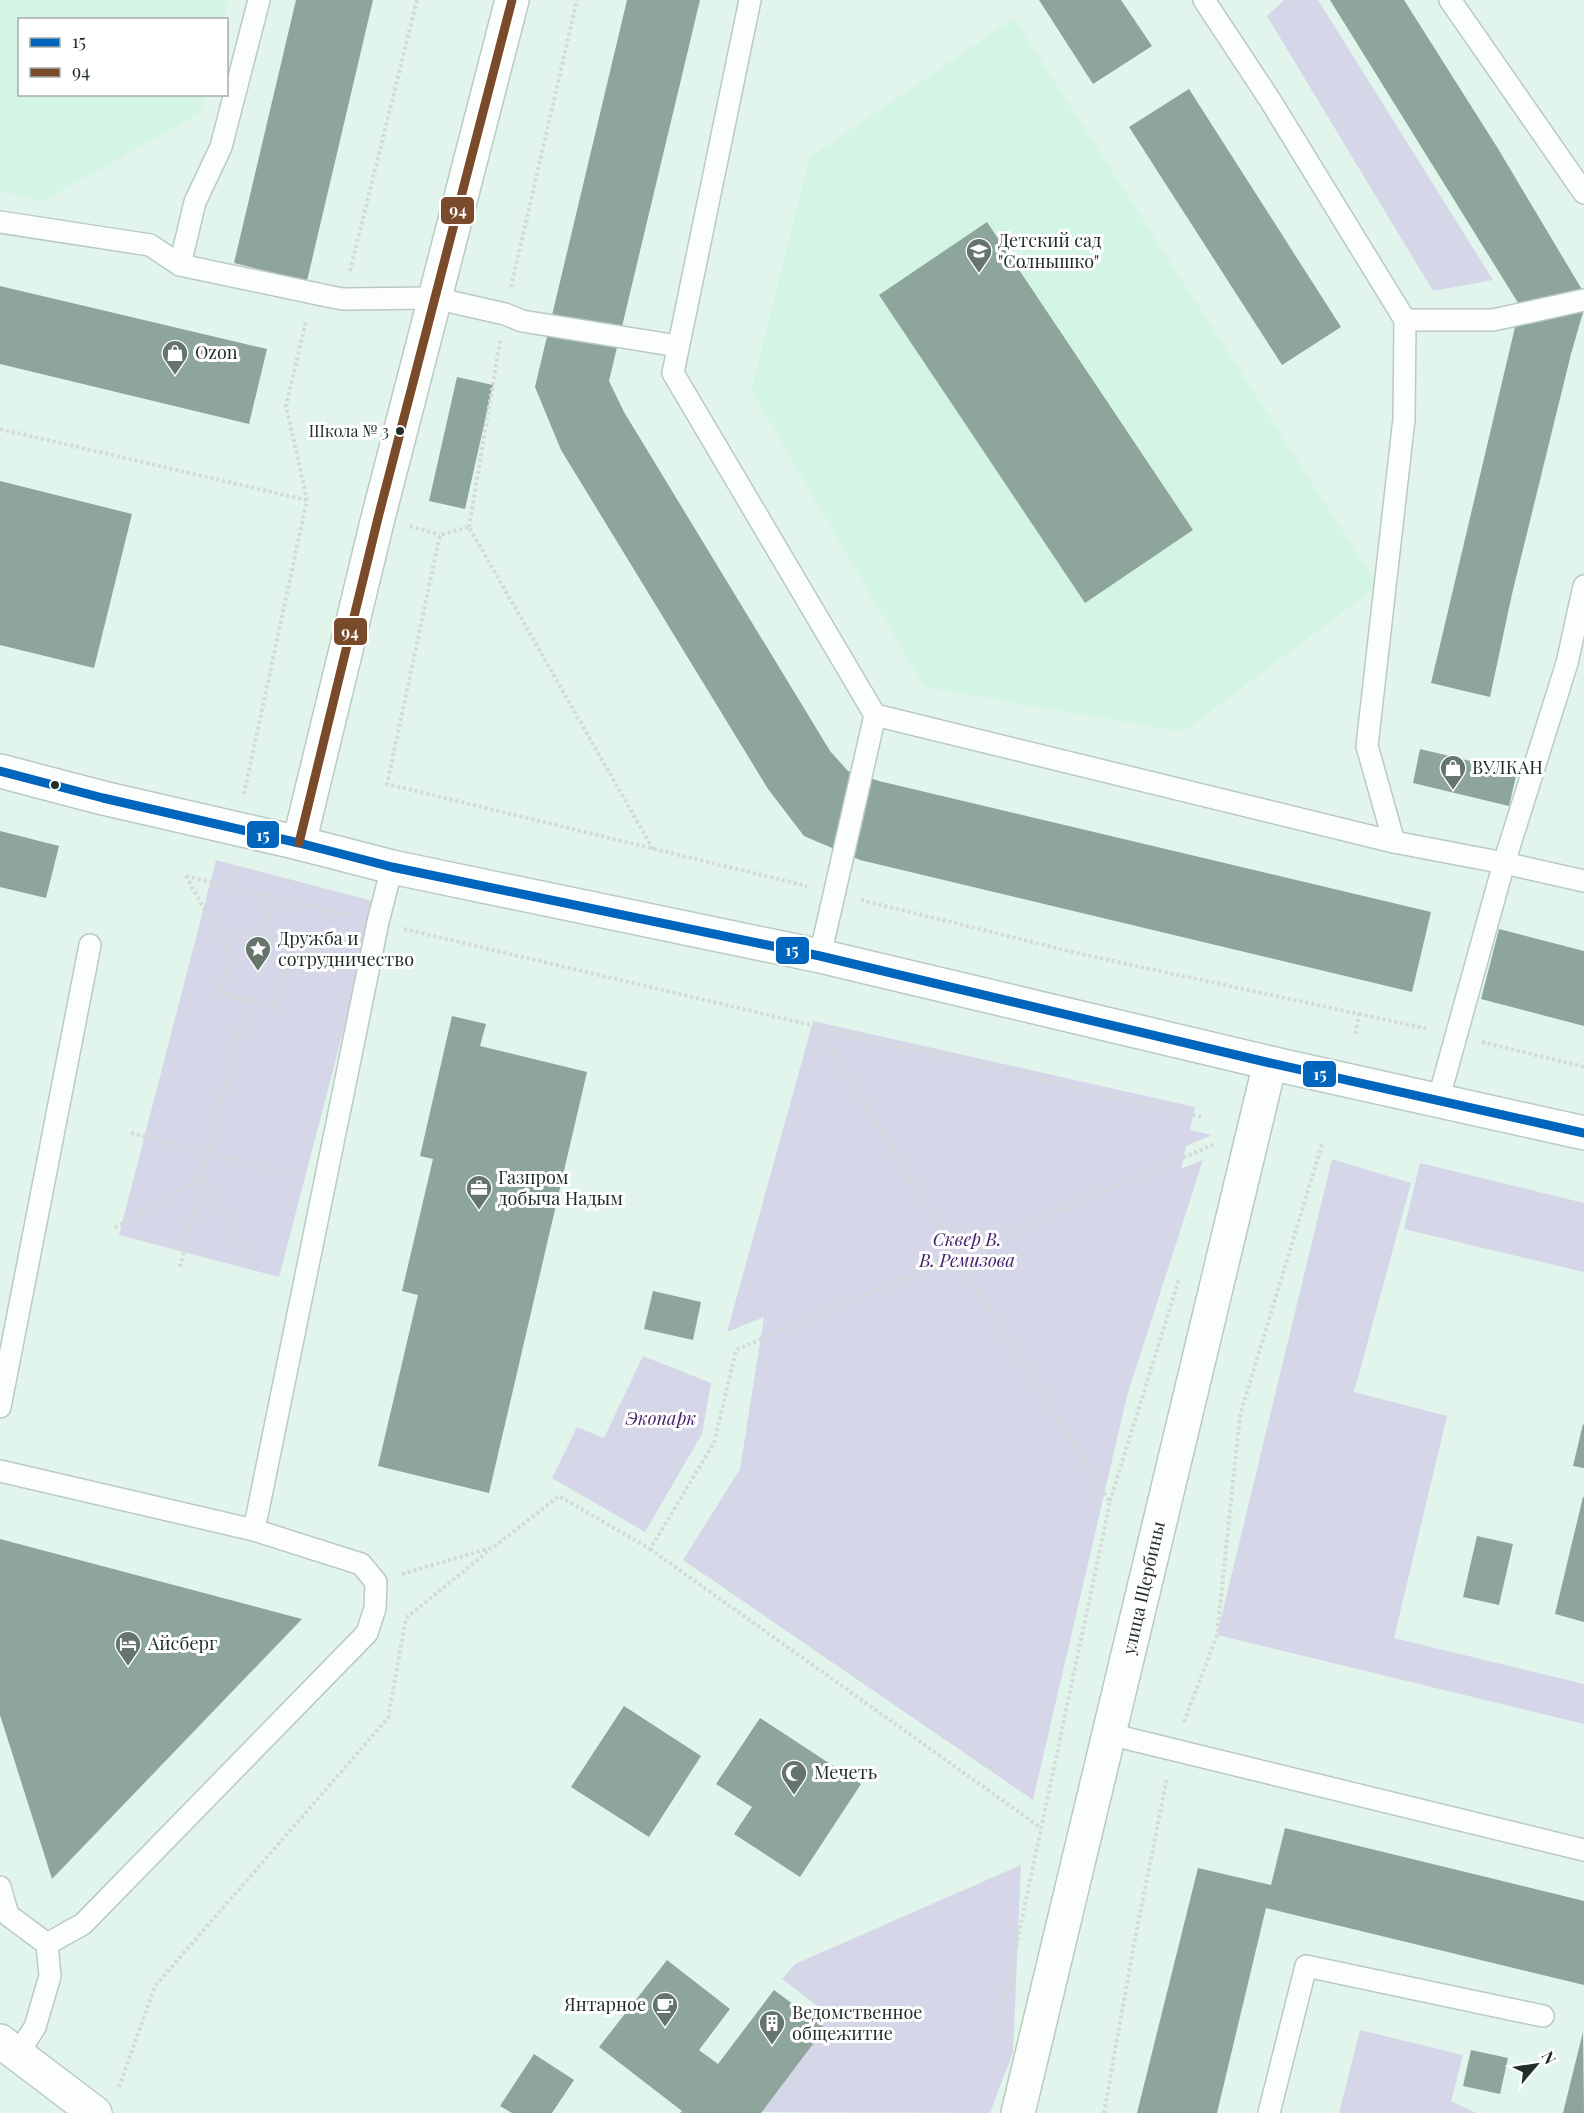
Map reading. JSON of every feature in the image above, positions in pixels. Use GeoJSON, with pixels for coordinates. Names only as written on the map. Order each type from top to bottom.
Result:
{"type":"FeatureCollection","features":[{"type":"Feature","properties":{"kind":"street"},"geometry":{"type":"LineString","coordinates":[[299,843],[378,518],[512,0]]}},
{"type":"Feature","properties":{"kind":"street"},"geometry":{"type":"LineString","coordinates":[[0,771],[392,867],[820,956],[1270,1063],[1584,1133]]}},
{"type":"Feature","properties":{"kind":"street","name":"улица Щербины"},"geometry":{"type":"LineString","coordinates":[[1018,2113],[1270,1063]]}},
{"type":"Feature","properties":{"kind":"street"},"geometry":{"type":"LineString","coordinates":[[9,2048],[106,2102]]}},
{"type":"Feature","properties":{"kind":"lane"},"geometry":{"type":"LineString","coordinates":[[180,265],[195,202],[221,147],[259,0]]}},
{"type":"Feature","properties":{"kind":"lane"},"geometry":{"type":"LineString","coordinates":[[750,0],[673,373],[875,715],[820,956]]}},
{"type":"Feature","properties":{"kind":"lane"},"geometry":{"type":"LineString","coordinates":[[1203,0],[1270,100],[1405,320],[1404,419],[1367,746],[1394,842]]}},
{"type":"Feature","properties":{"kind":"lane"},"geometry":{"type":"LineString","coordinates":[[1450,0],[1584,193]]}},
{"type":"Feature","properties":{"kind":"lane"},"geometry":{"type":"LineString","coordinates":[[0,222],[150,245],[180,265],[343,299],[434,298],[505,314],[522,321],[678,346]]}},
{"type":"Feature","properties":{"kind":"lane"},"geometry":{"type":"LineString","coordinates":[[1405,320],[1494,320],[1584,300]]}},
{"type":"Feature","properties":{"kind":"lane"},"geometry":{"type":"LineString","coordinates":[[1438,1101],[1504,863],[1567,663],[1584,586]]}},
{"type":"Feature","properties":{"kind":"lane"},"geometry":{"type":"LineString","coordinates":[[875,715],[1394,842],[1584,881]]}},
{"type":"Feature","properties":{"kind":"lane"},"geometry":{"type":"LineString","coordinates":[[254,1530],[372,921],[392,867]]}},
{"type":"Feature","properties":{"kind":"lane"},"geometry":{"type":"LineString","coordinates":[[0,1407],[90,945]]}},
{"type":"Feature","properties":{"kind":"lane"},"geometry":{"type":"LineString","coordinates":[[0,1471],[254,1530],[361,1564],[375,1582],[375,1608],[367,1633],[82,1924],[47,1944]]}},
{"type":"Feature","properties":{"kind":"lane"},"geometry":{"type":"LineString","coordinates":[[1109,1734],[1584,1850]]}},
{"type":"Feature","properties":{"kind":"lane"},"geometry":{"type":"LineString","coordinates":[[0,1887],[8,1915],[47,1944],[50,1976],[35,2027],[9,2048]]}},
{"type":"Feature","properties":{"kind":"lane"},"geometry":{"type":"LineString","coordinates":[[1269,2113],[1306,1966],[1542,2016]]}},
{"type":"Feature","properties":{"kind":"path"},"geometry":{"type":"LineString","coordinates":[[343,299],[417,0]]}},
{"type":"Feature","properties":{"kind":"path"},"geometry":{"type":"LineString","coordinates":[[577,0],[505,314],[469,527],[653,849]]}},
{"type":"Feature","properties":{"kind":"path"},"geometry":{"type":"LineString","coordinates":[[233,887],[245,786],[307,500],[286,406],[307,315]]}},
{"type":"Feature","properties":{"kind":"path"},"geometry":{"type":"LineString","coordinates":[[0,429],[307,500]]}},
{"type":"Feature","properties":{"kind":"path"},"geometry":{"type":"LineString","coordinates":[[406,524],[440,535],[469,527]]}},
{"type":"Feature","properties":{"kind":"path"},"geometry":{"type":"LineString","coordinates":[[440,535],[387,784],[1081,954],[1359,1014],[1355,1036]]}},
{"type":"Feature","properties":{"kind":"path"},"geometry":{"type":"LineString","coordinates":[[230,954],[186,876],[1201,1117]]}},
{"type":"Feature","properties":{"kind":"path"},"geometry":{"type":"LineString","coordinates":[[264,941],[273,898]]}},
{"type":"Feature","properties":{"kind":"path"},"geometry":{"type":"LineString","coordinates":[[284,972],[372,921]]}},
{"type":"Feature","properties":{"kind":"path"},"geometry":{"type":"LineString","coordinates":[[234,933],[288,948],[277,1008],[221,993],[230,954],[234,933]]}},
{"type":"Feature","properties":{"kind":"path"},"geometry":{"type":"LineString","coordinates":[[180,1267],[248,1000]]}},
{"type":"Feature","properties":{"kind":"path"},"geometry":{"type":"LineString","coordinates":[[819,1027],[956,1255],[1110,1502]]}},
{"type":"Feature","properties":{"kind":"path"},"geometry":{"type":"LineString","coordinates":[[132,1133],[289,1174]]}},
{"type":"Feature","properties":{"kind":"path"},"geometry":{"type":"LineString","coordinates":[[650,1548],[714,1443],[736,1350],[1222,1141],[1219,1152]]}},
{"type":"Feature","properties":{"kind":"path"},"geometry":{"type":"LineString","coordinates":[[1104,2113],[1134,1944],[1173,1750],[1217,1635],[1240,1414],[1323,1142]]}},
{"type":"Feature","properties":{"kind":"path"},"geometry":{"type":"LineString","coordinates":[[115,1228],[203,1177]]}},
{"type":"Feature","properties":{"kind":"path"},"geometry":{"type":"LineString","coordinates":[[203,1177],[256,1269]]}},
{"type":"Feature","properties":{"kind":"path"},"geometry":{"type":"LineString","coordinates":[[995,2045],[1110,1502],[1180,1276]]}},
{"type":"Feature","properties":{"kind":"path"},"geometry":{"type":"LineString","coordinates":[[106,2102],[155,1986],[388,1718],[406,1618],[559,1496],[650,1548],[1041,1828]]}},
{"type":"Feature","properties":{"kind":"path"},"geometry":{"type":"LineString","coordinates":[[375,1582],[494,1547]]}},
{"type":"Feature","properties":{"kind":"shaded area"},"geometry":{"type":"Polygon","coordinates":[[[0,0],[228,0],[224,18],[18,18],[18,96],[206,96],[202,112],[43,201],[0,191],[0,0]]]}},
{"type":"Feature","properties":{"kind":"shaded area","name":"Детский сад \"Солнышко\""},"geometry":{"type":"Polygon","coordinates":[[[1014,18],[1378,586],[1183,732],[924,687],[751,390],[809,158],[1014,18]]]}},
{"type":"Feature","properties":{"kind":"green space"},"geometry":{"type":"Polygon","coordinates":[[[1284,0],[1318,0],[1493,280],[1433,291],[1267,16],[1284,0]]]}},
{"type":"Feature","properties":{"kind":"green space"},"geometry":{"type":"Polygon","coordinates":[[[216,860],[377,902],[279,1277],[119,1235],[216,860]]]}},
{"type":"Feature","properties":{"kind":"green space","name":"Сквер В. В. Ремизова"},"geometry":{"type":"Polygon","coordinates":[[[813,1021],[1195,1107],[1190,1130],[1212,1135],[1186,1146],[1181,1169],[1203,1160],[1127,1396],[1033,1800],[683,1560],[740,1469],[764,1317],[727,1332],[813,1021]]]}},
{"type":"Feature","properties":{"kind":"green space"},"geometry":{"type":"Polygon","coordinates":[[[1332,1159],[1411,1183],[1354,1392],[1447,1416],[1394,1638],[1584,1684],[1584,1724],[1217,1635],[1332,1159]]]}},
{"type":"Feature","properties":{"kind":"green space"},"geometry":{"type":"Polygon","coordinates":[[[1420,1163],[1584,1203],[1584,1272],[1404,1229],[1420,1163]]]}},
{"type":"Feature","properties":{"kind":"green space","name":"Экопарк"},"geometry":{"type":"Polygon","coordinates":[[[643,1356],[711,1383],[702,1434],[645,1532],[552,1478],[577,1427],[604,1438],[643,1356]]]}},
{"type":"Feature","properties":{"kind":"green space"},"geometry":{"type":"Polygon","coordinates":[[[1021,1865],[1013,2052],[990,2113],[748,2112],[828,2014],[782,1979],[795,1964],[1021,1865]]]}},
{"type":"Feature","properties":{"kind":"green space"},"geometry":{"type":"Polygon","coordinates":[[[1360,2030],[1463,2055],[1451,2101],[1476,2113],[1339,2113],[1360,2030]]]}},
{"type":"Feature","properties":{"kind":"building"},"geometry":{"type":"Polygon","coordinates":[[[296,0],[373,0],[307,281],[234,263],[296,0]]]}},
{"type":"Feature","properties":{"kind":"building"},"geometry":{"type":"Polygon","coordinates":[[[627,0],[700,0],[609,381],[624,412],[830,751],[848,771],[879,781],[1431,912],[1412,992],[860,860],[804,836],[768,789],[561,450],[535,387],[627,0]]]}},
{"type":"Feature","properties":{"kind":"building"},"geometry":{"type":"Polygon","coordinates":[[[1039,0],[1121,0],[1152,46],[1093,84],[1039,0]]]}},
{"type":"Feature","properties":{"kind":"building"},"geometry":{"type":"Polygon","coordinates":[[[1330,0],[1404,0],[1497,147],[1584,293],[1584,309],[1512,594],[1490,697],[1431,683],[1520,306],[1330,0]]]}},
{"type":"Feature","properties":{"kind":"building"},"geometry":{"type":"Polygon","coordinates":[[[1189,89],[1341,327],[1282,365],[1129,127],[1189,89]]]}},
{"type":"Feature","properties":{"kind":"building"},"geometry":{"type":"Polygon","coordinates":[[[987,222],[1193,530],[1085,603],[879,295],[987,222]]]}},
{"type":"Feature","properties":{"kind":"building"},"geometry":{"type":"Polygon","coordinates":[[[0,286],[267,349],[249,424],[0,364],[0,286]]]}},
{"type":"Feature","properties":{"kind":"building"},"geometry":{"type":"Polygon","coordinates":[[[457,377],[493,385],[465,509],[429,501],[457,377]]]}},
{"type":"Feature","properties":{"kind":"building"},"geometry":{"type":"Polygon","coordinates":[[[0,481],[132,514],[94,668],[0,645],[0,481]]]}},
{"type":"Feature","properties":{"kind":"building"},"geometry":{"type":"Polygon","coordinates":[[[1420,749],[1517,772],[1509,806],[1413,783],[1420,749]]]}},
{"type":"Feature","properties":{"kind":"building"},"geometry":{"type":"Polygon","coordinates":[[[0,831],[59,846],[46,898],[0,887],[0,831]]]}},
{"type":"Feature","properties":{"kind":"building"},"geometry":{"type":"Polygon","coordinates":[[[1499,929],[1584,951],[1584,1026],[1481,999],[1499,929]]]}},
{"type":"Feature","properties":{"kind":"building"},"geometry":{"type":"Polygon","coordinates":[[[452,1016],[486,1024],[480,1046],[587,1072],[489,1493],[378,1466],[418,1295],[402,1291],[433,1159],[420,1156],[452,1016]]]}},
{"type":"Feature","properties":{"kind":"building"},"geometry":{"type":"Polygon","coordinates":[[[653,1291],[701,1302],[693,1340],[644,1329],[653,1291]]]}},
{"type":"Feature","properties":{"kind":"building"},"geometry":{"type":"Polygon","coordinates":[[[1584,1425],[1584,1468],[1573,1466],[1584,1425]]]}},
{"type":"Feature","properties":{"kind":"building"},"geometry":{"type":"Polygon","coordinates":[[[1584,1497],[1584,1622],[1555,1614],[1584,1497]]]}},
{"type":"Feature","properties":{"kind":"building"},"geometry":{"type":"Polygon","coordinates":[[[1477,1536],[1513,1544],[1499,1605],[1463,1597],[1477,1536]]]}},
{"type":"Feature","properties":{"kind":"building","name":"Айсберг"},"geometry":{"type":"Polygon","coordinates":[[[0,1539],[302,1619],[52,1879],[0,1715],[0,1539]]]}},
{"type":"Feature","properties":{"kind":"building"},"geometry":{"type":"Polygon","coordinates":[[[624,1706],[701,1756],[649,1837],[571,1787],[624,1706]]]}},
{"type":"Feature","properties":{"kind":"building","name":"Мечеть"},"geometry":{"type":"Polygon","coordinates":[[[760,1718],[861,1784],[800,1877],[734,1834],[752,1807],[716,1784],[760,1718]]]}},
{"type":"Feature","properties":{"kind":"building"},"geometry":{"type":"Polygon","coordinates":[[[1285,1828],[1584,1901],[1584,1985],[1266,1908],[1217,2113],[1137,2113],[1198,1868],[1271,1885],[1285,1828]]]}},
{"type":"Feature","properties":{"kind":"building"},"geometry":{"type":"Polygon","coordinates":[[[667,1960],[730,2009],[699,2050],[718,2064],[774,1990],[825,2028],[761,2113],[680,2113],[682,2111],[599,2047],[667,1960]]]}},
{"type":"Feature","properties":{"kind":"building"},"geometry":{"type":"Polygon","coordinates":[[[1583,2032],[1584,2113],[1563,2113],[1583,2032]]]}},
{"type":"Feature","properties":{"kind":"building"},"geometry":{"type":"Polygon","coordinates":[[[1471,2050],[1508,2058],[1500,2094],[1463,2086],[1471,2050]]]}},
{"type":"Feature","properties":{"kind":"building"},"geometry":{"type":"Polygon","coordinates":[[[534,2054],[574,2080],[552,2113],[512,2113],[500,2106],[534,2054]]]}},
{"type":"Feature","properties":{"kind":"transit line","name":"94"},"geometry":{"type":"LineString","coordinates":[[299,843],[378,518],[512,0]]}},
{"type":"Feature","properties":{"kind":"transit line","name":"15"},"geometry":{"type":"LineString","coordinates":[[0,771],[392,867],[820,956],[1270,1063],[1584,1133]]}},
{"type":"Feature","properties":{"kind":"place","name":"Детский сад \"Солнышко\""},"geometry":{"type":"Point","coordinates":[979,274]}},
{"type":"Feature","properties":{"kind":"place","name":"Ozon"},"geometry":{"type":"Point","coordinates":[175,376]}},
{"type":"Feature","properties":{"kind":"place","name":"Школа № 3"},"geometry":{"type":"Point","coordinates":[400,431]}},
{"type":"Feature","properties":{"kind":"place","name":"ВУЛКАН"},"geometry":{"type":"Point","coordinates":[1453,791]}},
{"type":"Feature","properties":{"kind":"place","name":"Дружба и сотрудничество"},"geometry":{"type":"Point","coordinates":[258,972]}},
{"type":"Feature","properties":{"kind":"place","name":"Газпром добыча Надым"},"geometry":{"type":"Point","coordinates":[479,1211]}},
{"type":"Feature","properties":{"kind":"place","name":"Айсберг"},"geometry":{"type":"Point","coordinates":[128,1667]}},
{"type":"Feature","properties":{"kind":"place","name":"Мечеть"},"geometry":{"type":"Point","coordinates":[794,1796]}},
{"type":"Feature","properties":{"kind":"place","name":"Янтарное"},"geometry":{"type":"Point","coordinates":[665,2028]}},
{"type":"Feature","properties":{"kind":"place","name":"Ведомственное общежитие"},"geometry":{"type":"Point","coordinates":[772,2046]}}]}
